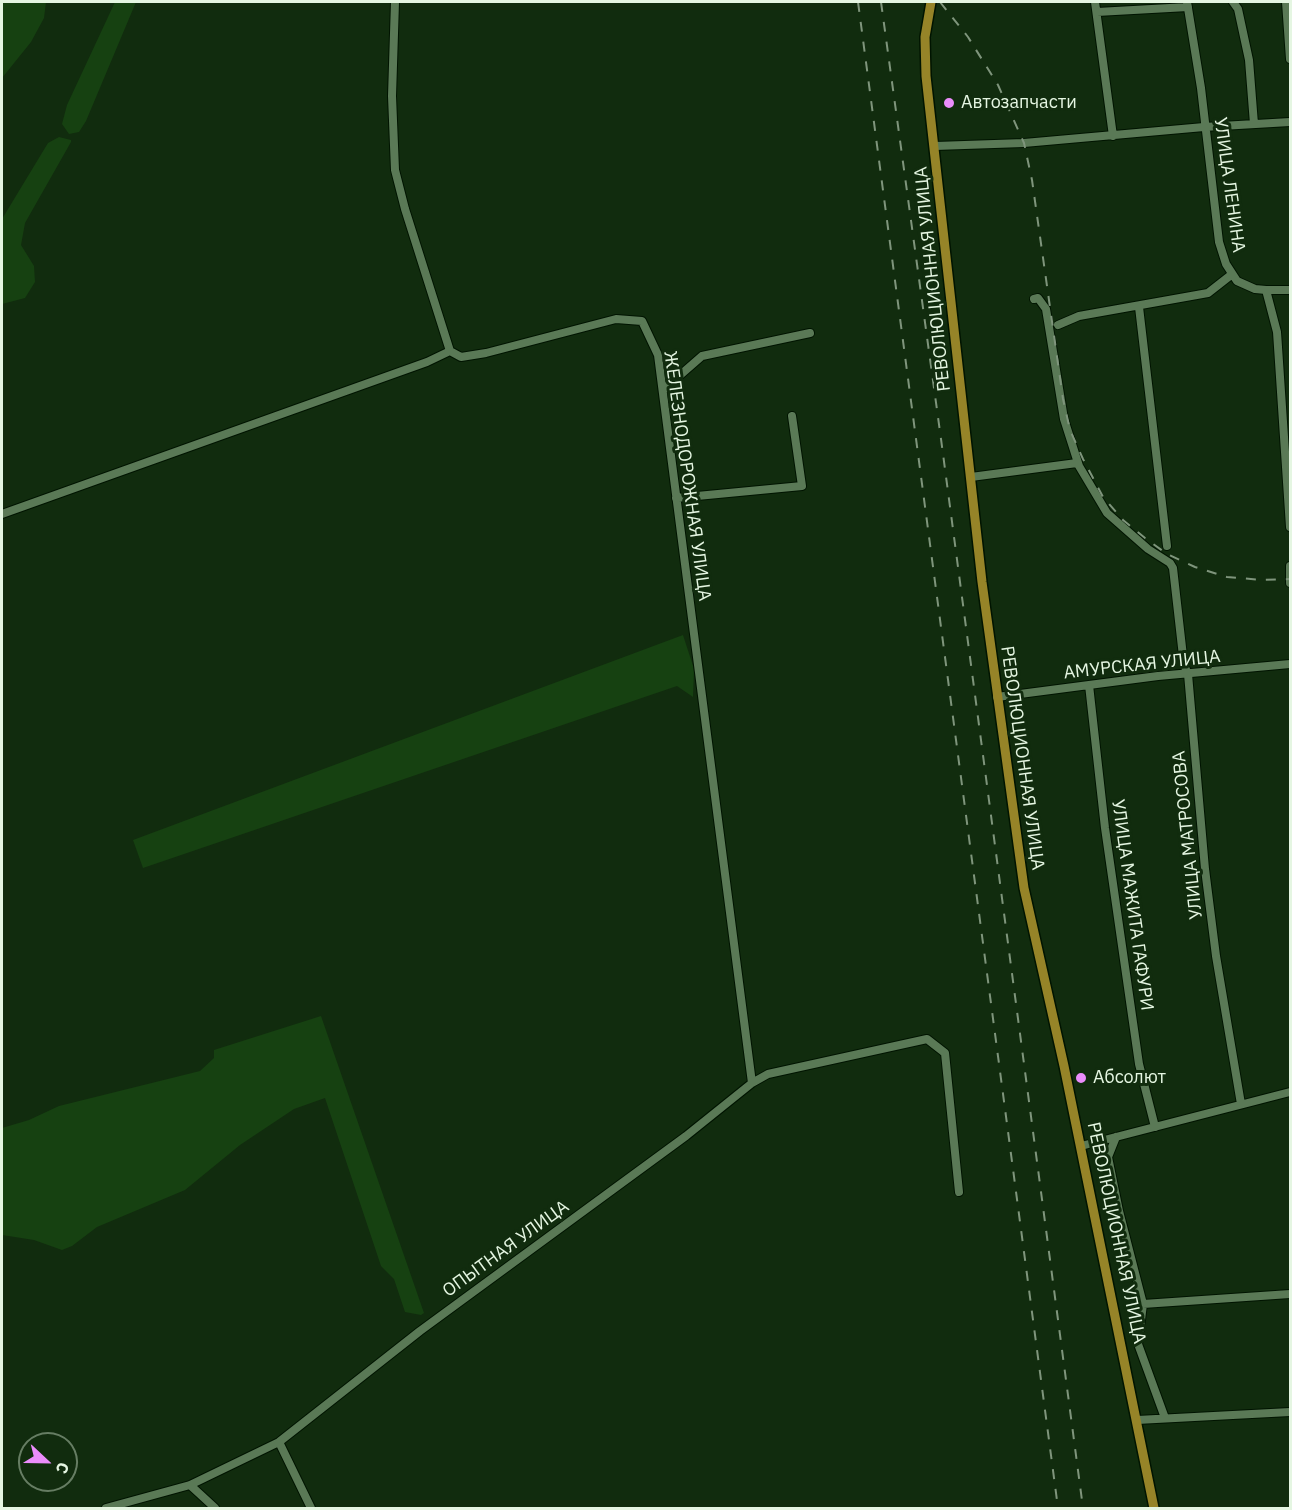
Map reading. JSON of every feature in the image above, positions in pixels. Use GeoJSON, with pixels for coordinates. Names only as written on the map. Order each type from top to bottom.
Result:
{"type":"FeatureCollection","features":[{"type":"Feature","properties":{"kind":"main road","name":"РЕВОЛЮЦИОННАЯ УЛИЦА"},"geometry":{"type":"LineString","coordinates":[[931,2],[925,37],[925,57],[970,477],[997,697],[1024,888],[1081,1146],[1154,1509]]}},
{"type":"Feature","properties":{"kind":"street"},"geometry":{"type":"LineString","coordinates":[[2,514],[427,362],[450,351],[395,170],[392,96],[395,2]]}},
{"type":"Feature","properties":{"kind":"street"},"geometry":{"type":"LineString","coordinates":[[1095,2],[1113,136]]}},
{"type":"Feature","properties":{"kind":"street"},"geometry":{"type":"LineString","coordinates":[[1233,2],[1238,9],[1248,60],[1254,124]]}},
{"type":"Feature","properties":{"kind":"street"},"geometry":{"type":"LineString","coordinates":[[1286,2],[1290,59]]}},
{"type":"Feature","properties":{"kind":"street"},"geometry":{"type":"LineString","coordinates":[[1096,12],[1187,4]]}},
{"type":"Feature","properties":{"kind":"street","name":"УЛИЦА ЛЕНИНА"},"geometry":{"type":"LineString","coordinates":[[1187,4],[1201,88],[1219,242],[1231,275],[1236,281],[1249,287],[1266,290],[1290,290]]}},
{"type":"Feature","properties":{"kind":"street"},"geometry":{"type":"LineString","coordinates":[[935,146],[1024,143],[1290,122]]}},
{"type":"Feature","properties":{"kind":"street"},"geometry":{"type":"LineString","coordinates":[[1058,325],[1079,316],[1208,293],[1231,275]]}},
{"type":"Feature","properties":{"kind":"street"},"geometry":{"type":"LineString","coordinates":[[1266,290],[1276,332],[1290,527]]}},
{"type":"Feature","properties":{"kind":"street"},"geometry":{"type":"LineString","coordinates":[[970,477],[1077,463],[1064,419],[1046,309],[1038,298],[1034,299]]}},
{"type":"Feature","properties":{"kind":"street"},"geometry":{"type":"LineString","coordinates":[[1138,307],[1167,546]]}},
{"type":"Feature","properties":{"kind":"street","name":"ЖЕЛЕЗНОДОРОЖНАЯ УЛИЦА"},"geometry":{"type":"LineString","coordinates":[[450,351],[461,357],[486,353],[616,319],[642,321],[658,355],[752,1083]]}},
{"type":"Feature","properties":{"kind":"street"},"geometry":{"type":"LineString","coordinates":[[663,390],[702,356],[810,333]]}},
{"type":"Feature","properties":{"kind":"street"},"geometry":{"type":"LineString","coordinates":[[676,498],[802,486],[792,416]]}},
{"type":"Feature","properties":{"kind":"street","name":"УЛИЦА МАТРОСОВА"},"geometry":{"type":"LineString","coordinates":[[1077,463],[1107,513],[1148,549],[1170,563],[1173,568],[1184,665],[1188,674],[1210,912],[1241,1104]]}},
{"type":"Feature","properties":{"kind":"street"},"geometry":{"type":"LineString","coordinates":[[1290,566],[1290,583]]}},
{"type":"Feature","properties":{"kind":"street","name":"АМУРСКАЯ УЛИЦА"},"geometry":{"type":"LineString","coordinates":[[997,697],[1290,664]]}},
{"type":"Feature","properties":{"kind":"street","name":"УЛИЦА МАЖИТА ГАФУРИ"},"geometry":{"type":"LineString","coordinates":[[1089,685],[1105,828],[1137,1052],[1155,1127]]}},
{"type":"Feature","properties":{"kind":"street","name":"ОПЫТНАЯ УЛИЦА"},"geometry":{"type":"LineString","coordinates":[[106,1509],[190,1485],[279,1442],[420,1331],[686,1136],[752,1083],[768,1074],[927,1039],[945,1053],[959,1192]]}},
{"type":"Feature","properties":{"kind":"street"},"geometry":{"type":"LineString","coordinates":[[1081,1146],[1290,1092]]}},
{"type":"Feature","properties":{"kind":"street"},"geometry":{"type":"LineString","coordinates":[[1116,1137],[1108,1157],[1119,1211],[1143,1304],[1138,1344],[1165,1418]]}},
{"type":"Feature","properties":{"kind":"street"},"geometry":{"type":"LineString","coordinates":[[1143,1304],[1290,1294]]}},
{"type":"Feature","properties":{"kind":"street"},"geometry":{"type":"LineString","coordinates":[[1137,1419],[1290,1412]]}},
{"type":"Feature","properties":{"kind":"street"},"geometry":{"type":"LineString","coordinates":[[279,1442],[311,1509]]}},
{"type":"Feature","properties":{"kind":"street"},"geometry":{"type":"LineString","coordinates":[[190,1485],[215,1509]]}},
{"type":"Feature","properties":{"kind":"green space"},"geometry":{"type":"Polygon","coordinates":[[[2,2],[46,2],[44,18],[31,42],[2,78],[2,2]]]}},
{"type":"Feature","properties":{"kind":"green space"},"geometry":{"type":"Polygon","coordinates":[[[115,2],[136,2],[86,121],[79,132],[69,134],[62,124],[67,105],[115,2]]]}},
{"type":"Feature","properties":{"kind":"green space"},"geometry":{"type":"Polygon","coordinates":[[[59,137],[71,140],[71,142],[25,223],[21,245],[34,266],[35,282],[25,298],[2,304],[2,219],[48,143],[59,137]]]}},
{"type":"Feature","properties":{"kind":"green space"},"geometry":{"type":"Polygon","coordinates":[[[683,635],[694,669],[693,697],[677,686],[143,868],[133,840],[683,635]]]}},
{"type":"Feature","properties":{"kind":"green space"},"geometry":{"type":"Polygon","coordinates":[[[321,1016],[424,1313],[421,1315],[405,1312],[394,1279],[381,1266],[325,1098],[294,1109],[240,1145],[185,1190],[97,1227],[72,1246],[62,1250],[34,1240],[2,1235],[2,1128],[29,1120],[59,1106],[200,1071],[214,1058],[214,1050],[321,1016]]]}},
{"type":"Feature","properties":{"kind":"railway"},"geometry":{"type":"LineString","coordinates":[[858,2],[1058,1508]]}},
{"type":"Feature","properties":{"kind":"railway"},"geometry":{"type":"LineString","coordinates":[[881,2],[1083,1508]]}},
{"type":"Feature","properties":{"kind":"railway"},"geometry":{"type":"LineString","coordinates":[[940,2],[968,37],[998,85],[1024,143],[1032,180],[1063,399],[1070,430],[1103,497],[1123,520],[1145,538],[1167,554],[1195,567],[1227,577],[1262,580],[1290,579]]}},
{"type":"Feature","properties":{"kind":"place","name":"Автозапчасти"},"geometry":{"type":"Point","coordinates":[949,103]}},
{"type":"Feature","properties":{"kind":"place","name":"Абсолют"},"geometry":{"type":"Point","coordinates":[1081,1078]}}]}
